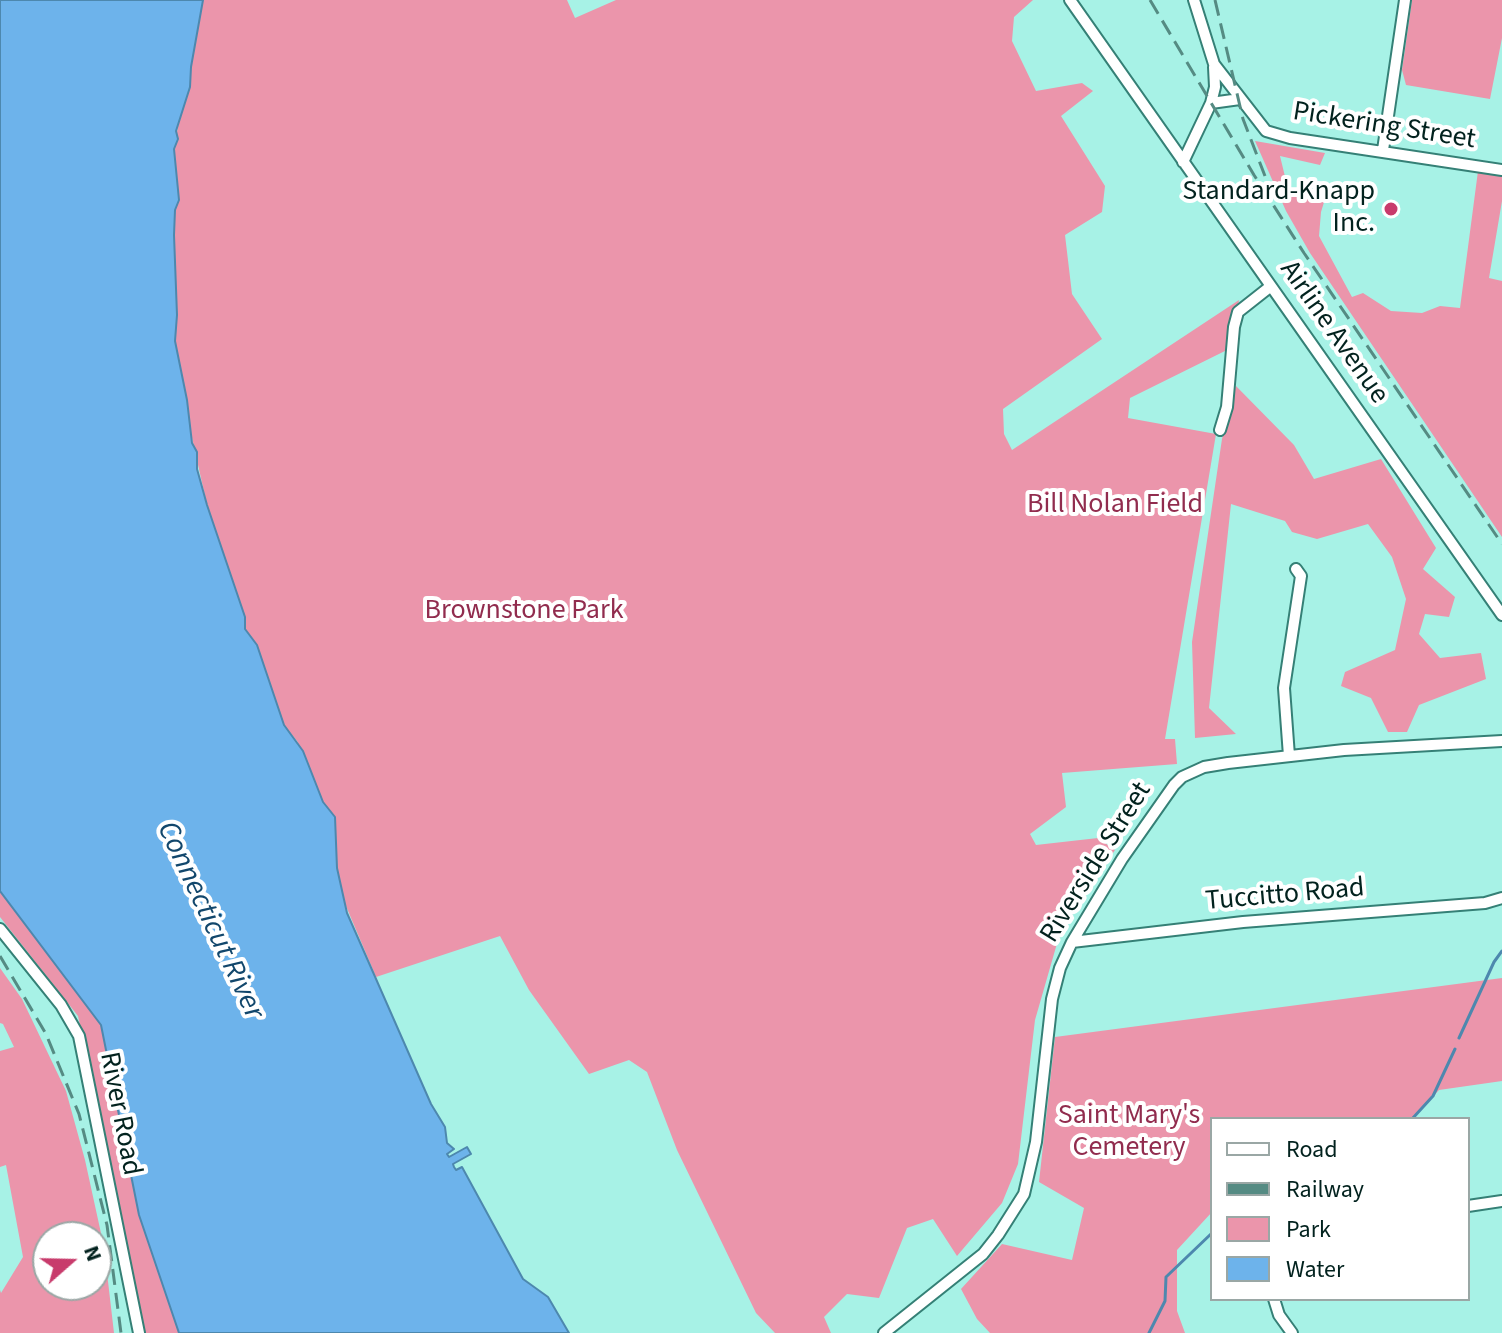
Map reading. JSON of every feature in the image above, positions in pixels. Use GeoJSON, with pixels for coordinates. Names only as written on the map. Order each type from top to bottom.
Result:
{"type":"FeatureCollection","features":[{"type":"Feature","properties":{"kind":"street","name":"Airline Avenue"},"geometry":{"type":"LineString","coordinates":[[1070,0],[1502,615]]}},
{"type":"Feature","properties":{"kind":"street","name":"Pickering Street"},"geometry":{"type":"LineString","coordinates":[[1194,0],[1214,64],[1260,125],[1278,136],[1502,170]]}},
{"type":"Feature","properties":{"kind":"street"},"geometry":{"type":"LineString","coordinates":[[1383,150],[1405,0]]}},
{"type":"Feature","properties":{"kind":"street"},"geometry":{"type":"LineString","coordinates":[[1183,162],[1211,103],[1215,87],[1214,64]]}},
{"type":"Feature","properties":{"kind":"street"},"geometry":{"type":"LineString","coordinates":[[1211,103],[1240,99]]}},
{"type":"Feature","properties":{"kind":"street"},"geometry":{"type":"LineString","coordinates":[[1220,430],[1227,407],[1238,312],[1271,286]]}},
{"type":"Feature","properties":{"kind":"street"},"geometry":{"type":"LineString","coordinates":[[1289,756],[1284,688],[1301,576],[1296,569]]}},
{"type":"Feature","properties":{"kind":"street","name":"Riverside Street"},"geometry":{"type":"LineString","coordinates":[[884,1333],[983,1254],[1024,1194],[1036,1142],[1052,999],[1060,968],[1072,942],[1122,859],[1182,777],[1216,765],[1289,756],[1502,741]]}},
{"type":"Feature","properties":{"kind":"street","name":"Tuccitto Road"},"geometry":{"type":"LineString","coordinates":[[1072,942],[1243,922],[1485,903],[1502,898]]}},
{"type":"Feature","properties":{"kind":"street","name":"River Road"},"geometry":{"type":"LineString","coordinates":[[0,929],[4,945],[61,1005],[79,1036],[139,1333]]}},
{"type":"Feature","properties":{"kind":"street"},"geometry":{"type":"LineString","coordinates":[[1470,1206],[1502,1201]]}},
{"type":"Feature","properties":{"kind":"street"},"geometry":{"type":"LineString","coordinates":[[1275,1301],[1279,1315],[1292,1333]]}},
{"type":"Feature","properties":{"kind":"green space"},"geometry":{"type":"Polygon","coordinates":[[[203,0],[567,0],[575,18],[616,0],[1033,0],[1014,17],[1012,41],[1036,91],[1082,83],[1093,91],[1061,116],[1105,186],[1102,212],[1065,235],[1072,294],[1102,339],[1003,409],[1004,434],[1012,450],[1239,300],[1231,348],[1130,398],[1128,418],[1216,434],[1165,739],[1175,739],[1177,764],[1062,773],[1066,807],[1030,834],[1036,845],[1098,838],[1115,850],[1060,933],[1035,1020],[1018,1164],[1002,1203],[957,1256],[933,1219],[907,1228],[879,1298],[847,1294],[824,1317],[831,1333],[775,1333],[756,1313],[677,1150],[647,1072],[629,1060],[589,1074],[529,990],[500,936],[376,977],[343,899],[333,814],[323,802],[297,741],[284,725],[244,629],[246,623],[207,505],[188,420],[175,340],[174,235],[175,210],[179,200],[174,149],[180,115],[190,87],[203,0]]]}},
{"type":"Feature","properties":{"kind":"green space"},"geometry":{"type":"Polygon","coordinates":[[[1412,0],[1502,0],[1502,38],[1490,99],[1406,85],[1402,70],[1412,0]]]}},
{"type":"Feature","properties":{"kind":"green space"},"geometry":{"type":"Polygon","coordinates":[[[1255,141],[1325,153],[1320,165],[1280,156],[1289,193],[1298,197],[1318,189],[1325,199],[1319,236],[1352,297],[1363,293],[1391,311],[1422,313],[1440,306],[1460,308],[1478,171],[1502,176],[1502,201],[1489,278],[1502,281],[1502,537],[1310,253],[1286,211],[1255,141]]]}},
{"type":"Feature","properties":{"kind":"green space"},"geometry":{"type":"Polygon","coordinates":[[[1236,386],[1294,445],[1314,479],[1381,459],[1436,548],[1423,569],[1455,597],[1449,617],[1425,614],[1419,634],[1440,658],[1481,653],[1486,679],[1419,705],[1407,732],[1388,732],[1371,698],[1341,686],[1345,672],[1395,650],[1406,599],[1392,557],[1368,524],[1317,539],[1292,532],[1285,521],[1231,504],[1209,708],[1236,734],[1195,738],[1192,642],[1222,439],[1236,386]]]}},
{"type":"Feature","properties":{"kind":"green space"},"geometry":{"type":"Polygon","coordinates":[[[0,891],[101,1025],[139,1215],[179,1333],[145,1333],[78,1016],[0,917],[0,891]]]}},
{"type":"Feature","properties":{"kind":"green space"},"geometry":{"type":"Polygon","coordinates":[[[0,968],[22,999],[66,1091],[98,1221],[32,1221],[32,1301],[110,1301],[114,1333],[0,1333],[0,1290],[1,1293],[23,1257],[6,1165],[0,1167],[0,1051],[14,1047],[0,1023],[0,968]]]}},
{"type":"Feature","properties":{"kind":"green space","name":"Saint Mary's Cemetery"},"geometry":{"type":"Polygon","coordinates":[[[1502,978],[1502,1081],[1439,1090],[1414,1117],[1210,1117],[1210,1214],[1177,1250],[1177,1311],[1185,1333],[990,1333],[977,1319],[961,1289],[1002,1244],[1072,1260],[1084,1208],[1039,1182],[1055,1037],[1502,978]]]}},
{"type":"Feature","properties":{"kind":"water","name":"Connecticut River"},"geometry":{"type":"Polygon","coordinates":[[[0,0],[203,0],[190,87],[176,131],[178,139],[174,149],[179,200],[175,210],[174,235],[175,341],[192,443],[197,452],[197,469],[245,617],[245,629],[257,645],[284,725],[303,751],[323,802],[335,817],[337,868],[347,913],[431,1104],[445,1127],[447,1143],[454,1149],[447,1154],[449,1157],[467,1147],[471,1154],[453,1164],[454,1167],[456,1170],[462,1167],[523,1279],[548,1297],[569,1333],[179,1333],[139,1215],[101,1025],[0,891],[0,0]]]}},
{"type":"Feature","properties":{"kind":"waterway"},"geometry":{"type":"LineString","coordinates":[[1459,1038],[1502,951]]}},
{"type":"Feature","properties":{"kind":"waterway"},"geometry":{"type":"LineString","coordinates":[[1414,1117],[1433,1096],[1455,1049]]}},
{"type":"Feature","properties":{"kind":"waterway"},"geometry":{"type":"LineString","coordinates":[[1149,1333],[1165,1301],[1166,1277],[1210,1235]]}},
{"type":"Feature","properties":{"kind":"railway"},"geometry":{"type":"LineString","coordinates":[[1150,0],[1304,253],[1502,544]]}},
{"type":"Feature","properties":{"kind":"railway"},"geometry":{"type":"LineString","coordinates":[[1215,0],[1243,119],[1265,176]]}},
{"type":"Feature","properties":{"kind":"railway"},"geometry":{"type":"LineString","coordinates":[[0,956],[46,1034],[79,1114],[107,1225],[121,1333]]}},
{"type":"Feature","properties":{"kind":"place","name":"Standard-Knapp Inc."},"geometry":{"type":"Point","coordinates":[1391,209]}},
{"type":"Feature","properties":{"kind":"park label","name":"Bill Nolan Field"},"geometry":{"type":"Point","coordinates":[1115,506]}},
{"type":"Feature","properties":{"kind":"park label","name":"Brownstone Park"},"geometry":{"type":"Point","coordinates":[524,612]}}]}
